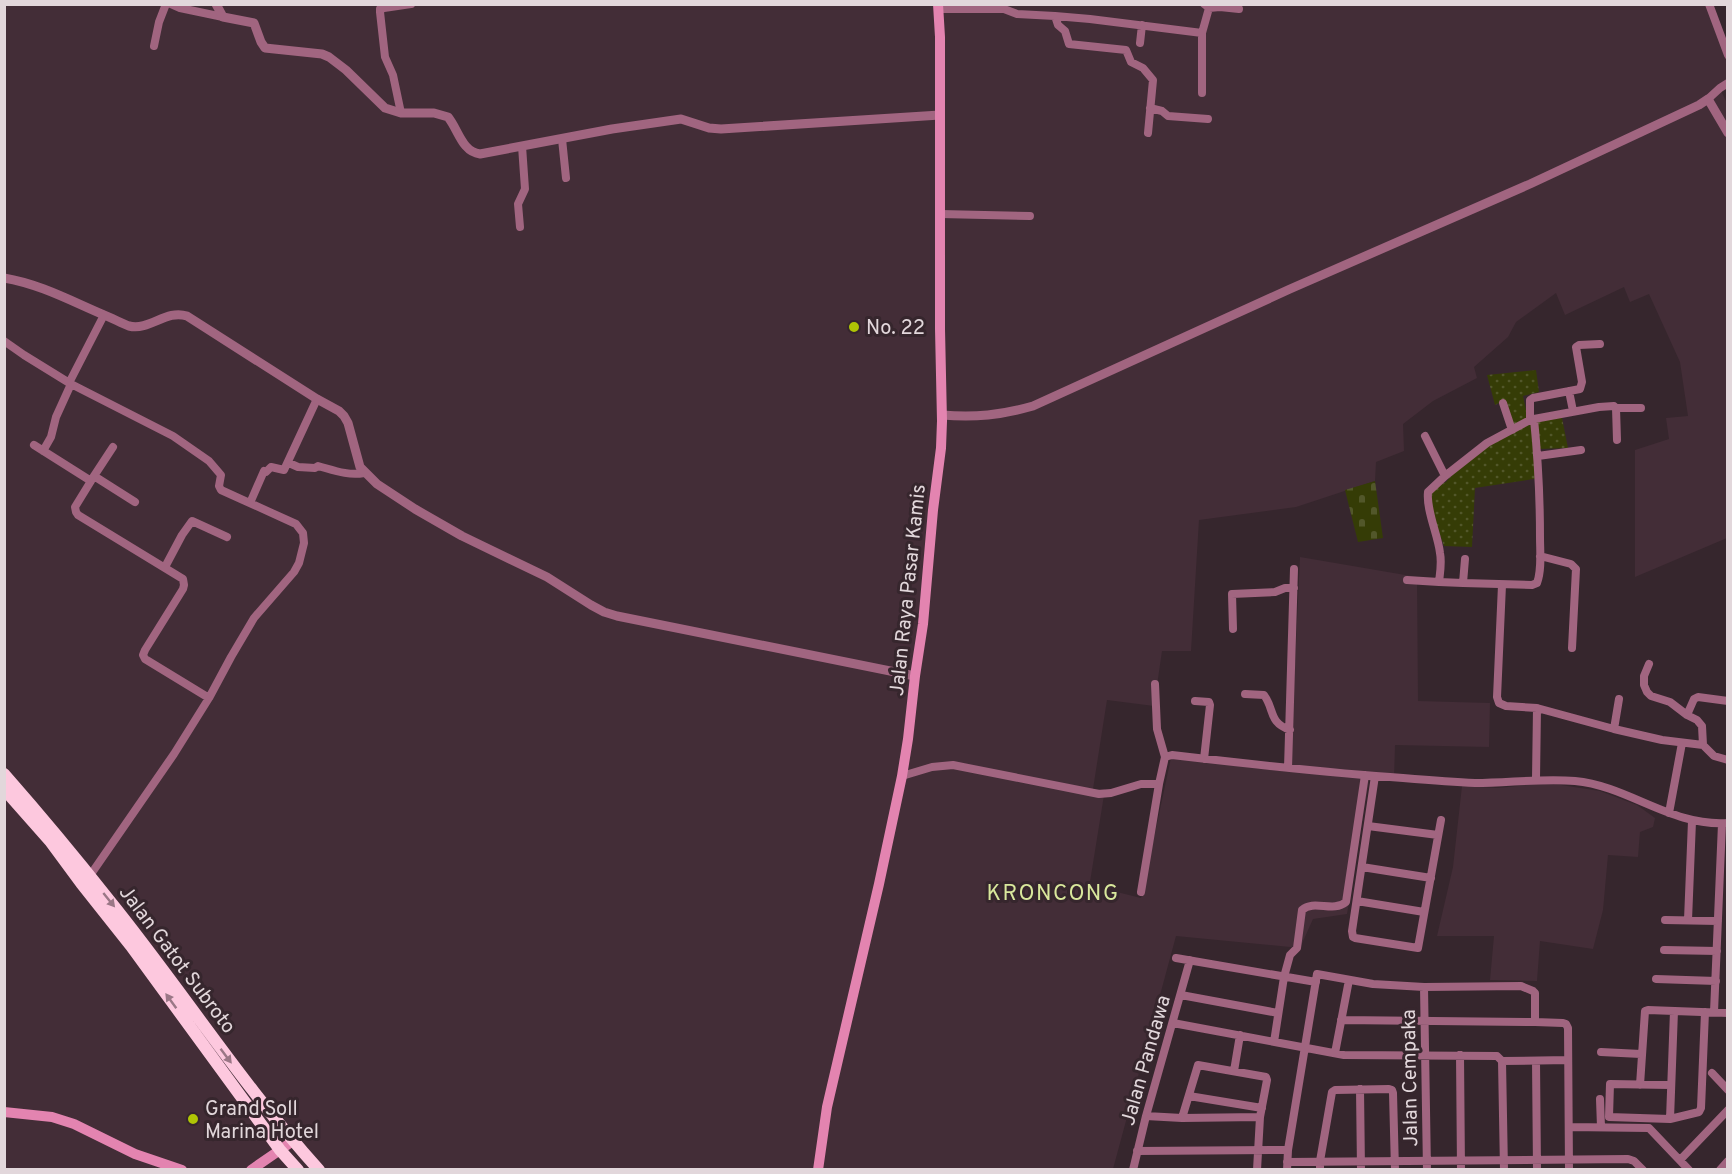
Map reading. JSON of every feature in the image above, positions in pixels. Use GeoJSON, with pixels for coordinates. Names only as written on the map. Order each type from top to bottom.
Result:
{"type":"FeatureCollection","features":[{"type":"Feature","properties":{"kind":"highway","name":"Jalan Gatot Subroto"},"geometry":{"type":"LineString","coordinates":[[6,784],[37,810],[131,946],[280,1150],[298,1170]]}},
{"type":"Feature","properties":{"kind":"highway","name":"Jalan Gatot Subroto"},"geometry":{"type":"LineString","coordinates":[[85,880],[116,909],[208,1032],[293,1141],[319,1170]]}},
{"type":"Feature","properties":{"kind":"main road","name":"Jalan Raya Pasar Kamis"},"geometry":{"type":"LineString","coordinates":[[818,1170],[827,1107],[902,776],[923,624],[941,448],[942,415],[938,7]]}},
{"type":"Feature","properties":{"kind":"main road"},"geometry":{"type":"LineString","coordinates":[[4,1112],[52,1117],[74,1124],[158,1166],[182,1170]]}},
{"type":"Feature","properties":{"kind":"main road"},"geometry":{"type":"LineString","coordinates":[[251,1170],[293,1141]]}},
{"type":"Feature","properties":{"kind":"street"},"geometry":{"type":"LineString","coordinates":[[154,46],[166,4]]}},
{"type":"Feature","properties":{"kind":"street"},"geometry":{"type":"LineString","coordinates":[[171,4],[180,8],[254,23],[265,48],[312,52],[329,57],[385,108],[401,113],[434,113],[448,117],[466,148],[473,153],[627,126],[681,119],[708,128],[721,129],[940,115]]}},
{"type":"Feature","properties":{"kind":"street"},"geometry":{"type":"LineString","coordinates":[[216,4],[223,17]]}},
{"type":"Feature","properties":{"kind":"street"},"geometry":{"type":"LineString","coordinates":[[401,113],[393,75],[385,57],[380,12],[384,8],[411,4]]}},
{"type":"Feature","properties":{"kind":"street"},"geometry":{"type":"LineString","coordinates":[[938,7],[1005,7],[1012,9],[1013,4]]}},
{"type":"Feature","properties":{"kind":"street"},"geometry":{"type":"LineString","coordinates":[[1709,4],[1728,55]]}},
{"type":"Feature","properties":{"kind":"street"},"geometry":{"type":"LineString","coordinates":[[1202,93],[1202,33],[1206,6],[1239,9]]}},
{"type":"Feature","properties":{"kind":"street"},"geometry":{"type":"LineString","coordinates":[[938,7],[1004,9],[1017,14],[1090,19],[1202,33]]}},
{"type":"Feature","properties":{"kind":"street"},"geometry":{"type":"LineString","coordinates":[[1054,16],[1058,25],[1065,31],[1069,44],[1126,51],[1131,62],[1143,68],[1153,80],[1148,133]]}},
{"type":"Feature","properties":{"kind":"street"},"geometry":{"type":"LineString","coordinates":[[1140,43],[1142,25]]}},
{"type":"Feature","properties":{"kind":"street"},"geometry":{"type":"LineString","coordinates":[[942,415],[1004,414],[1033,406],[1290,289],[1530,184],[1700,105],[1728,83]]}},
{"type":"Feature","properties":{"kind":"street"},"geometry":{"type":"LineString","coordinates":[[1708,99],[1728,133]]}},
{"type":"Feature","properties":{"kind":"street"},"geometry":{"type":"LineString","coordinates":[[1150,108],[1163,111],[1167,116],[1208,119]]}},
{"type":"Feature","properties":{"kind":"street"},"geometry":{"type":"LineString","coordinates":[[562,138],[566,178]]}},
{"type":"Feature","properties":{"kind":"street"},"geometry":{"type":"LineString","coordinates":[[520,227],[518,204],[525,189],[522,146]]}},
{"type":"Feature","properties":{"kind":"street"},"geometry":{"type":"LineString","coordinates":[[940,214],[1030,216]]}},
{"type":"Feature","properties":{"kind":"street"},"geometry":{"type":"LineString","coordinates":[[4,278],[24,282],[58,294],[126,325],[137,327],[166,316],[182,314],[187,316],[339,411],[348,423],[357,459],[364,472],[377,484],[452,530],[547,578],[604,612],[915,676]]}},
{"type":"Feature","properties":{"kind":"street"},"geometry":{"type":"LineString","coordinates":[[44,451],[70,383],[104,315]]}},
{"type":"Feature","properties":{"kind":"street"},"geometry":{"type":"LineString","coordinates":[[4,341],[70,383],[152,424],[182,442],[219,471],[221,490],[296,524],[303,533],[303,552],[294,572],[249,626],[210,698],[174,754],[85,880]]}},
{"type":"Feature","properties":{"kind":"street"},"geometry":{"type":"LineString","coordinates":[[1407,580],[1502,585],[1536,584],[1540,556],[1540,481],[1529,402],[1531,399],[1580,389],[1582,386],[1577,346],[1600,344]]}},
{"type":"Feature","properties":{"kind":"street"},"geometry":{"type":"LineString","coordinates":[[1569,391],[1573,411]]}},
{"type":"Feature","properties":{"kind":"street"},"geometry":{"type":"LineString","coordinates":[[250,503],[264,471],[266,472],[271,467],[284,471],[317,399]]}},
{"type":"Feature","properties":{"kind":"street"},"geometry":{"type":"LineString","coordinates":[[1503,403],[1512,430]]}},
{"type":"Feature","properties":{"kind":"street"},"geometry":{"type":"LineString","coordinates":[[1439,582],[1440,554],[1427,497],[1429,490],[1445,476],[1487,443],[1532,420],[1599,406],[1641,408]]}},
{"type":"Feature","properties":{"kind":"street"},"geometry":{"type":"LineString","coordinates":[[1616,408],[1617,440]]}},
{"type":"Feature","properties":{"kind":"street"},"geometry":{"type":"LineString","coordinates":[[1425,435],[1445,476]]}},
{"type":"Feature","properties":{"kind":"street"},"geometry":{"type":"LineString","coordinates":[[34,445],[135,502]]}},
{"type":"Feature","properties":{"kind":"street"},"geometry":{"type":"LineString","coordinates":[[113,447],[75,507],[76,513],[183,579],[184,587],[145,650],[144,657],[210,698]]}},
{"type":"Feature","properties":{"kind":"street"},"geometry":{"type":"LineString","coordinates":[[1538,456],[1581,450]]}},
{"type":"Feature","properties":{"kind":"street"},"geometry":{"type":"LineString","coordinates":[[289,463],[298,467],[315,468],[318,466],[355,475],[364,472]]}},
{"type":"Feature","properties":{"kind":"street"},"geometry":{"type":"LineString","coordinates":[[165,567],[192,520],[227,537]]}},
{"type":"Feature","properties":{"kind":"street"},"geometry":{"type":"LineString","coordinates":[[1540,556],[1571,564],[1576,569],[1572,648]]}},
{"type":"Feature","properties":{"kind":"street"},"geometry":{"type":"LineString","coordinates":[[1463,583],[1465,559]]}},
{"type":"Feature","properties":{"kind":"street"},"geometry":{"type":"LineString","coordinates":[[1288,768],[1294,569]]}},
{"type":"Feature","properties":{"kind":"street"},"geometry":{"type":"LineString","coordinates":[[1502,585],[1497,700],[1501,705],[1537,708],[1614,729],[1703,745],[1714,756],[1728,760]]}},
{"type":"Feature","properties":{"kind":"street"},"geometry":{"type":"LineString","coordinates":[[1233,629],[1232,594],[1275,592],[1285,588],[1294,588]]}},
{"type":"Feature","properties":{"kind":"street"},"geometry":{"type":"LineString","coordinates":[[1648,664],[1644,676],[1647,692],[1651,696],[1670,702],[1697,720],[1702,726],[1703,745]]}},
{"type":"Feature","properties":{"kind":"street"},"geometry":{"type":"LineString","coordinates":[[1141,892],[1165,757],[1157,729],[1155,684]]}},
{"type":"Feature","properties":{"kind":"street"},"geometry":{"type":"LineString","coordinates":[[1245,694],[1264,695],[1274,720],[1290,730]]}},
{"type":"Feature","properties":{"kind":"street"},"geometry":{"type":"LineString","coordinates":[[1687,715],[1694,699],[1698,697],[1728,701]]}},
{"type":"Feature","properties":{"kind":"street"},"geometry":{"type":"LineString","coordinates":[[1614,729],[1619,699]]}},
{"type":"Feature","properties":{"kind":"street"},"geometry":{"type":"LineString","coordinates":[[1195,701],[1209,702],[1210,705],[1204,759]]}},
{"type":"Feature","properties":{"kind":"street"},"geometry":{"type":"LineString","coordinates":[[1536,779],[1537,708]]}},
{"type":"Feature","properties":{"kind":"street"},"geometry":{"type":"LineString","coordinates":[[1669,813],[1682,743]]}},
{"type":"Feature","properties":{"kind":"street"},"geometry":{"type":"LineString","coordinates":[[1165,757],[1172,755],[1288,768],[1476,783],[1536,779],[1578,781],[1634,798],[1692,821],[1725,824],[1724,888],[1718,921],[1714,1012]]}},
{"type":"Feature","properties":{"kind":"street"},"geometry":{"type":"LineString","coordinates":[[902,776],[932,767],[953,765],[1099,794],[1111,793],[1141,784],[1159,784]]}},
{"type":"Feature","properties":{"kind":"street"},"geometry":{"type":"LineString","coordinates":[[1274,1042],[1284,977],[1290,956],[1297,948],[1304,908],[1337,907],[1346,903],[1365,775]]}},
{"type":"Feature","properties":{"kind":"street"},"geometry":{"type":"LineString","coordinates":[[1375,776],[1352,934],[1357,939],[1418,948],[1441,820]]}},
{"type":"Feature","properties":{"kind":"street"},"geometry":{"type":"LineString","coordinates":[[1688,920],[1692,821]]}},
{"type":"Feature","properties":{"kind":"street"},"geometry":{"type":"LineString","coordinates":[[1368,826],[1438,835]]}},
{"type":"Feature","properties":{"kind":"street"},"geometry":{"type":"LineString","coordinates":[[1362,867],[1431,878]]}},
{"type":"Feature","properties":{"kind":"street"},"geometry":{"type":"LineString","coordinates":[[1357,901],[1424,912]]}},
{"type":"Feature","properties":{"kind":"street"},"geometry":{"type":"LineString","coordinates":[[1665,920],[1718,921]]}},
{"type":"Feature","properties":{"kind":"street"},"geometry":{"type":"LineString","coordinates":[[1664,950],[1717,951]]}},
{"type":"Feature","properties":{"kind":"street"},"geometry":{"type":"LineString","coordinates":[[1176,958],[1316,982]]}},
{"type":"Feature","properties":{"kind":"street","name":"Jalan Pandawa"},"geometry":{"type":"LineString","coordinates":[[1132,1170],[1190,960]]}},
{"type":"Feature","properties":{"kind":"street"},"geometry":{"type":"LineString","coordinates":[[1535,1022],[1535,993],[1521,986],[1424,987],[1373,984],[1317,974],[1287,1166],[1361,1165],[1395,1160],[1631,1159],[1643,1170]]}},
{"type":"Feature","properties":{"kind":"street"},"geometry":{"type":"LineString","coordinates":[[1656,979],[1716,981]]}},
{"type":"Feature","properties":{"kind":"street"},"geometry":{"type":"LineString","coordinates":[[1335,1053],[1349,980]]}},
{"type":"Feature","properties":{"kind":"street","name":"Jalan Cempaka"},"geometry":{"type":"LineString","coordinates":[[1424,987],[1427,1170]]}},
{"type":"Feature","properties":{"kind":"street"},"geometry":{"type":"LineString","coordinates":[[1181,995],[1278,1013]]}},
{"type":"Feature","properties":{"kind":"street"},"geometry":{"type":"LineString","coordinates":[[1640,1085],[1645,1011],[1728,1013]]}},
{"type":"Feature","properties":{"kind":"street"},"geometry":{"type":"LineString","coordinates":[[1670,1119],[1674,1011]]}},
{"type":"Feature","properties":{"kind":"street"},"geometry":{"type":"LineString","coordinates":[[1670,1086],[1610,1084],[1610,1117],[1670,1119],[1697,1114],[1701,1108],[1705,1012]]}},
{"type":"Feature","properties":{"kind":"street"},"geometry":{"type":"LineString","coordinates":[[1341,1020],[1566,1024],[1568,1028],[1569,1170]]}},
{"type":"Feature","properties":{"kind":"street"},"geometry":{"type":"LineString","coordinates":[[1173,1023],[1344,1055],[1494,1055],[1499,1057],[1502,1061],[1504,1170]]}},
{"type":"Feature","properties":{"kind":"street"},"geometry":{"type":"LineString","coordinates":[[1234,1071],[1240,1035]]}},
{"type":"Feature","properties":{"kind":"street"},"geometry":{"type":"LineString","coordinates":[[1601,1052],[1641,1054]]}},
{"type":"Feature","properties":{"kind":"street"},"geometry":{"type":"LineString","coordinates":[[1460,1055],[1461,1170]]}},
{"type":"Feature","properties":{"kind":"street"},"geometry":{"type":"LineString","coordinates":[[1502,1061],[1568,1060]]}},
{"type":"Feature","properties":{"kind":"street"},"geometry":{"type":"LineString","coordinates":[[1536,1061],[1538,1170]]}},
{"type":"Feature","properties":{"kind":"street"},"geometry":{"type":"LineString","coordinates":[[1182,1118],[1198,1065],[1266,1077],[1257,1170]]}},
{"type":"Feature","properties":{"kind":"street"},"geometry":{"type":"LineString","coordinates":[[1712,1073],[1728,1090]]}},
{"type":"Feature","properties":{"kind":"street"},"geometry":{"type":"LineString","coordinates":[[1360,1089],[1361,1165]]}},
{"type":"Feature","properties":{"kind":"street"},"geometry":{"type":"LineString","coordinates":[[1320,1165],[1332,1092],[1334,1090],[1391,1089],[1393,1093],[1395,1170]]}},
{"type":"Feature","properties":{"kind":"street"},"geometry":{"type":"LineString","coordinates":[[1190,1096],[1261,1113]]}},
{"type":"Feature","properties":{"kind":"street"},"geometry":{"type":"LineString","coordinates":[[1600,1098],[1600,1127]]}},
{"type":"Feature","properties":{"kind":"street"},"geometry":{"type":"LineString","coordinates":[[1680,1160],[1728,1110]]}},
{"type":"Feature","properties":{"kind":"street"},"geometry":{"type":"LineString","coordinates":[[1146,1116],[1182,1118],[1261,1113]]}},
{"type":"Feature","properties":{"kind":"street"},"geometry":{"type":"LineString","coordinates":[[1569,1127],[1649,1128],[1689,1170]]}},
{"type":"Feature","properties":{"kind":"street"},"geometry":{"type":"LineString","coordinates":[[1137,1151],[1288,1150]]}},
{"type":"Feature","properties":{"kind":"street"},"geometry":{"type":"LineString","coordinates":[[1720,1170],[1728,1161]]}},
{"type":"Feature","properties":{"kind":"shaded area"},"geometry":{"type":"Polygon","coordinates":[[[5,5],[1709,5],[1728,59],[1727,83],[1719,87],[1728,105],[1727,538],[1635,577],[1635,450],[1669,439],[1666,418],[1688,416],[1680,362],[1649,294],[1630,302],[1624,287],[1565,315],[1556,293],[1516,322],[1508,337],[1474,367],[1477,378],[1433,401],[1403,424],[1404,451],[1376,462],[1375,481],[1296,507],[1199,520],[1191,651],[1162,651],[1154,706],[1107,700],[1093,789],[1105,789],[1089,888],[1109,890],[1141,898],[1171,758],[1290,772],[1300,557],[1417,577],[1418,701],[1490,703],[1489,747],[1395,745],[1394,779],[1369,781],[1347,914],[1313,919],[1300,948],[1176,936],[1113,1169],[5,1170],[5,5]]]}},
{"type":"Feature","properties":{"kind":"shaded area"},"geometry":{"type":"Polygon","coordinates":[[[1548,783],[1600,791],[1637,805],[1655,818],[1653,827],[1640,832],[1638,857],[1608,855],[1603,910],[1593,949],[1540,941],[1537,981],[1490,980],[1494,936],[1437,936],[1453,867],[1462,786],[1497,788],[1548,783]]]}},
{"type":"Feature","properties":{"kind":"green space"},"geometry":{"type":"Polygon","coordinates":[[[1536,370],[1539,392],[1523,396],[1528,419],[1561,413],[1568,448],[1539,449],[1541,478],[1475,488],[1472,547],[1444,546],[1425,492],[1446,482],[1467,458],[1512,425],[1505,400],[1495,405],[1487,375],[1536,370]]]}},
{"type":"Feature","properties":{"kind":"green space"},"geometry":{"type":"Polygon","coordinates":[[[1375,481],[1383,538],[1358,542],[1345,490],[1375,481]]]}},
{"type":"Feature","properties":{"kind":"place","name":"No. 22"},"geometry":{"type":"Point","coordinates":[854,327]}},
{"type":"Feature","properties":{"kind":"place","name":"Grand Soll Marina Hotel"},"geometry":{"type":"Point","coordinates":[193,1119]}},
{"type":"Feature","properties":{"kind":"district","name":"KRONCONG"},"geometry":{"type":"Point","coordinates":[1053,892]}}]}
